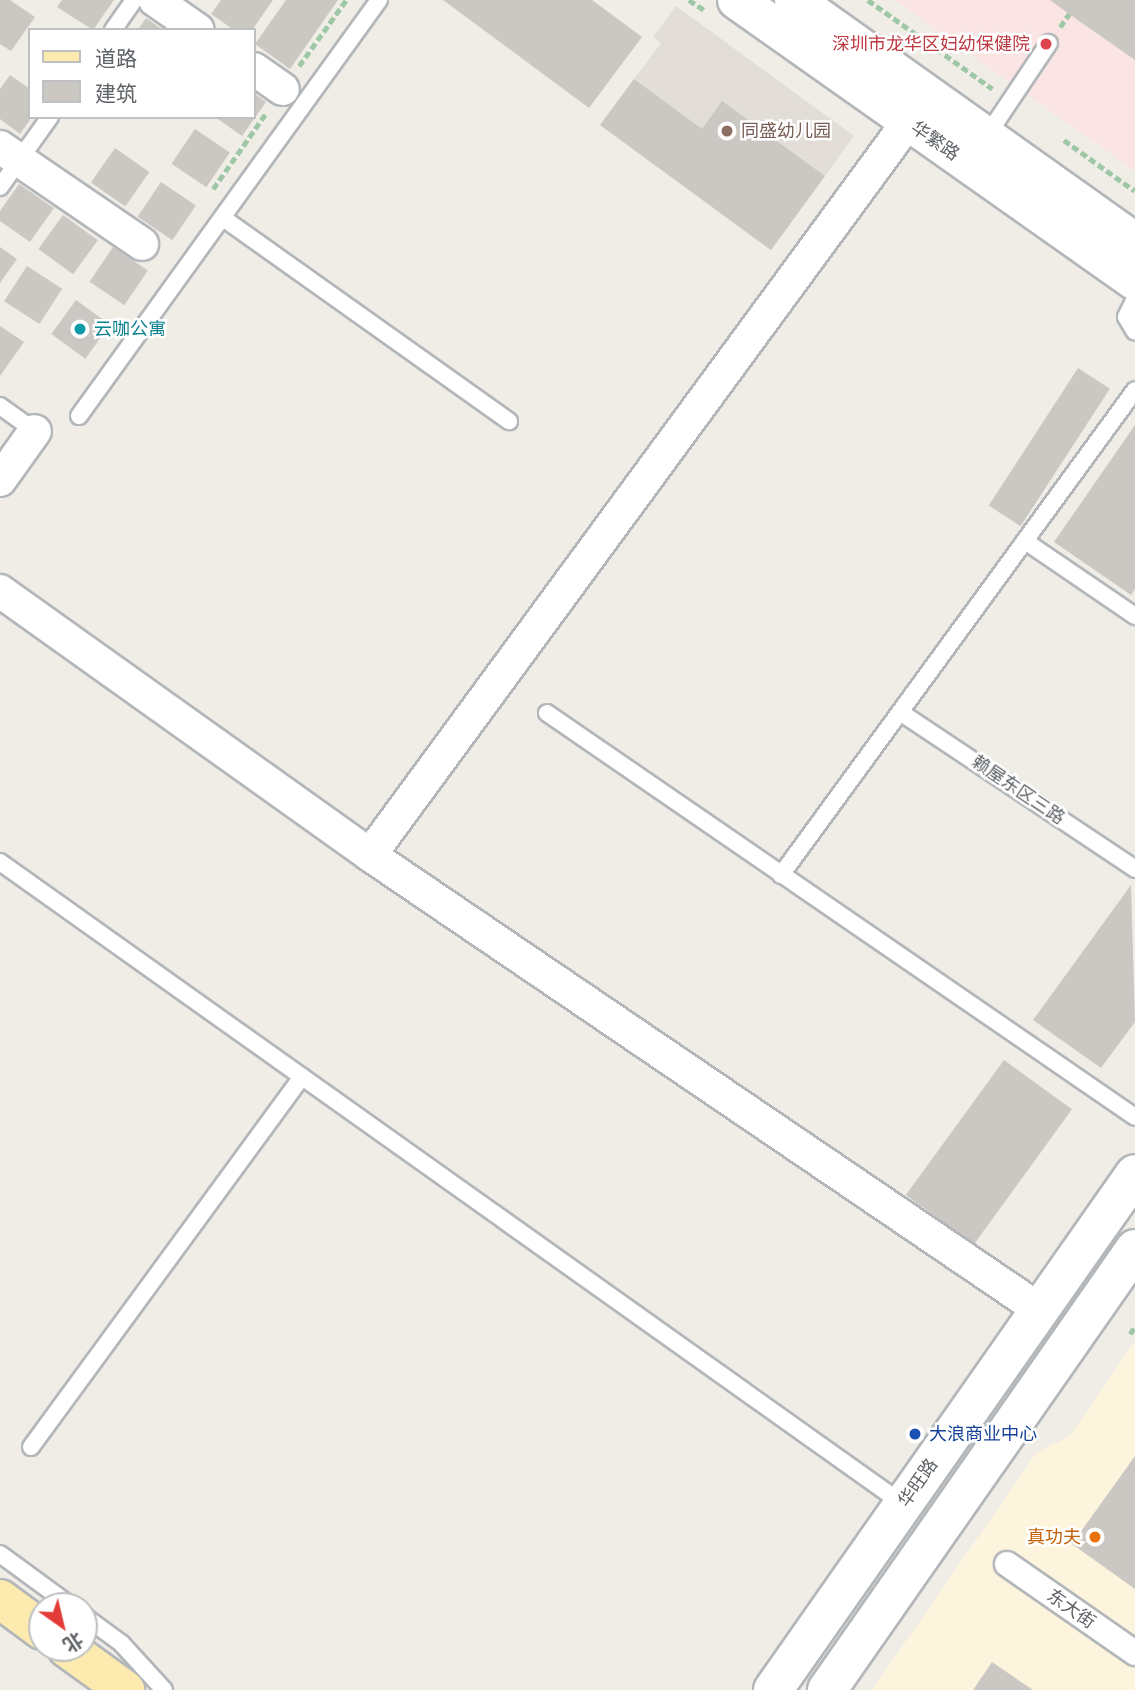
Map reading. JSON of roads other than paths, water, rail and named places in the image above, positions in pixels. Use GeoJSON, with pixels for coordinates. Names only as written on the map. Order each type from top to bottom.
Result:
{"type":"FeatureCollection","features":[{"type":"Feature","properties":{"kind":"main road","name":"华繁路"},"geometry":{"type":"LineString","coordinates":[[737,0],[1135,281]]}},
{"type":"Feature","properties":{"kind":"main road","name":"华繁路"},"geometry":{"type":"LineString","coordinates":[[794,0],[1135,242]]}},
{"type":"Feature","properties":{"kind":"main road","name":"华旺路"},"geometry":{"type":"LineString","coordinates":[[774,1690],[1135,1174]]}},
{"type":"Feature","properties":{"kind":"main road"},"geometry":{"type":"LineString","coordinates":[[827,1690],[1135,1249]]}},
{"type":"Feature","properties":{"kind":"main road"},"geometry":{"type":"LineString","coordinates":[[0,1600],[28,1620]]}},
{"type":"Feature","properties":{"kind":"main road"},"geometry":{"type":"LineString","coordinates":[[86,1662],[125,1690]]}},
{"type":"Feature","properties":{"kind":"street"},"geometry":{"type":"LineString","coordinates":[[155,0],[195,28]]}},
{"type":"Feature","properties":{"kind":"street"},"geometry":{"type":"LineString","coordinates":[[256,70],[283,89]]}},
{"type":"Feature","properties":{"kind":"street"},"geometry":{"type":"LineString","coordinates":[[370,855],[908,122]]}},
{"type":"Feature","properties":{"kind":"street"},"geometry":{"type":"LineString","coordinates":[[10,154],[142,244]]}},
{"type":"Feature","properties":{"kind":"street"},"geometry":{"type":"LineString","coordinates":[[0,480],[35,431]]}},
{"type":"Feature","properties":{"kind":"street"},"geometry":{"type":"LineString","coordinates":[[0,591],[370,855],[1040,1310]]}},
{"type":"Feature","properties":{"kind":"street","name":"东大街"},"geometry":{"type":"LineString","coordinates":[[1007,1564],[1135,1653]]}},
{"type":"Feature","properties":{"kind":"lane"},"geometry":{"type":"LineString","coordinates":[[114,28],[134,0]]}},
{"type":"Feature","properties":{"kind":"lane"},"geometry":{"type":"LineString","coordinates":[[79,416],[379,0]]}},
{"type":"Feature","properties":{"kind":"lane"},"geometry":{"type":"LineString","coordinates":[[986,137],[1049,43]]}},
{"type":"Feature","properties":{"kind":"lane"},"geometry":{"type":"LineString","coordinates":[[0,187],[10,154],[48,119]]}},
{"type":"Feature","properties":{"kind":"lane"},"geometry":{"type":"LineString","coordinates":[[223,218],[509,421]]}},
{"type":"Feature","properties":{"kind":"lane"},"geometry":{"type":"LineString","coordinates":[[1135,299],[1126,317],[1135,332]]}},
{"type":"Feature","properties":{"kind":"lane"},"geometry":{"type":"LineString","coordinates":[[781,874],[1135,390]]}},
{"type":"Feature","properties":{"kind":"lane"},"geometry":{"type":"LineString","coordinates":[[0,406],[35,431]]}},
{"type":"Feature","properties":{"kind":"lane"},"geometry":{"type":"LineString","coordinates":[[1025,541],[1135,616]]}},
{"type":"Feature","properties":{"kind":"lane","name":"赖屋东区三路"},"geometry":{"type":"LineString","coordinates":[[900,712],[1135,869]]}},
{"type":"Feature","properties":{"kind":"lane"},"geometry":{"type":"LineString","coordinates":[[547,713],[1135,1117]]}},
{"type":"Feature","properties":{"kind":"lane"},"geometry":{"type":"LineString","coordinates":[[0,862],[903,1504]]}},
{"type":"Feature","properties":{"kind":"lane"},"geometry":{"type":"LineString","coordinates":[[31,1447],[302,1077]]}},
{"type":"Feature","properties":{"kind":"lane"},"geometry":{"type":"LineString","coordinates":[[0,1554],[52,1592]]}},
{"type":"Feature","properties":{"kind":"lane"},"geometry":{"type":"LineString","coordinates":[[98,1626],[121,1643],[164,1690]]}},
{"type":"Feature","properties":{"kind":"place","name":"深圳市龙华区妇幼保健院"},"geometry":{"type":"Point","coordinates":[1046,44]}},
{"type":"Feature","properties":{"kind":"place","name":"同盛幼儿园"},"geometry":{"type":"Point","coordinates":[727,131]}},
{"type":"Feature","properties":{"kind":"place","name":"云咖公寓"},"geometry":{"type":"Point","coordinates":[80,329]}},
{"type":"Feature","properties":{"kind":"place","name":"大浪商业中心"},"geometry":{"type":"Point","coordinates":[915,1434]}},
{"type":"Feature","properties":{"kind":"place","name":"真功夫"},"geometry":{"type":"Point","coordinates":[1095,1537]}}]}
